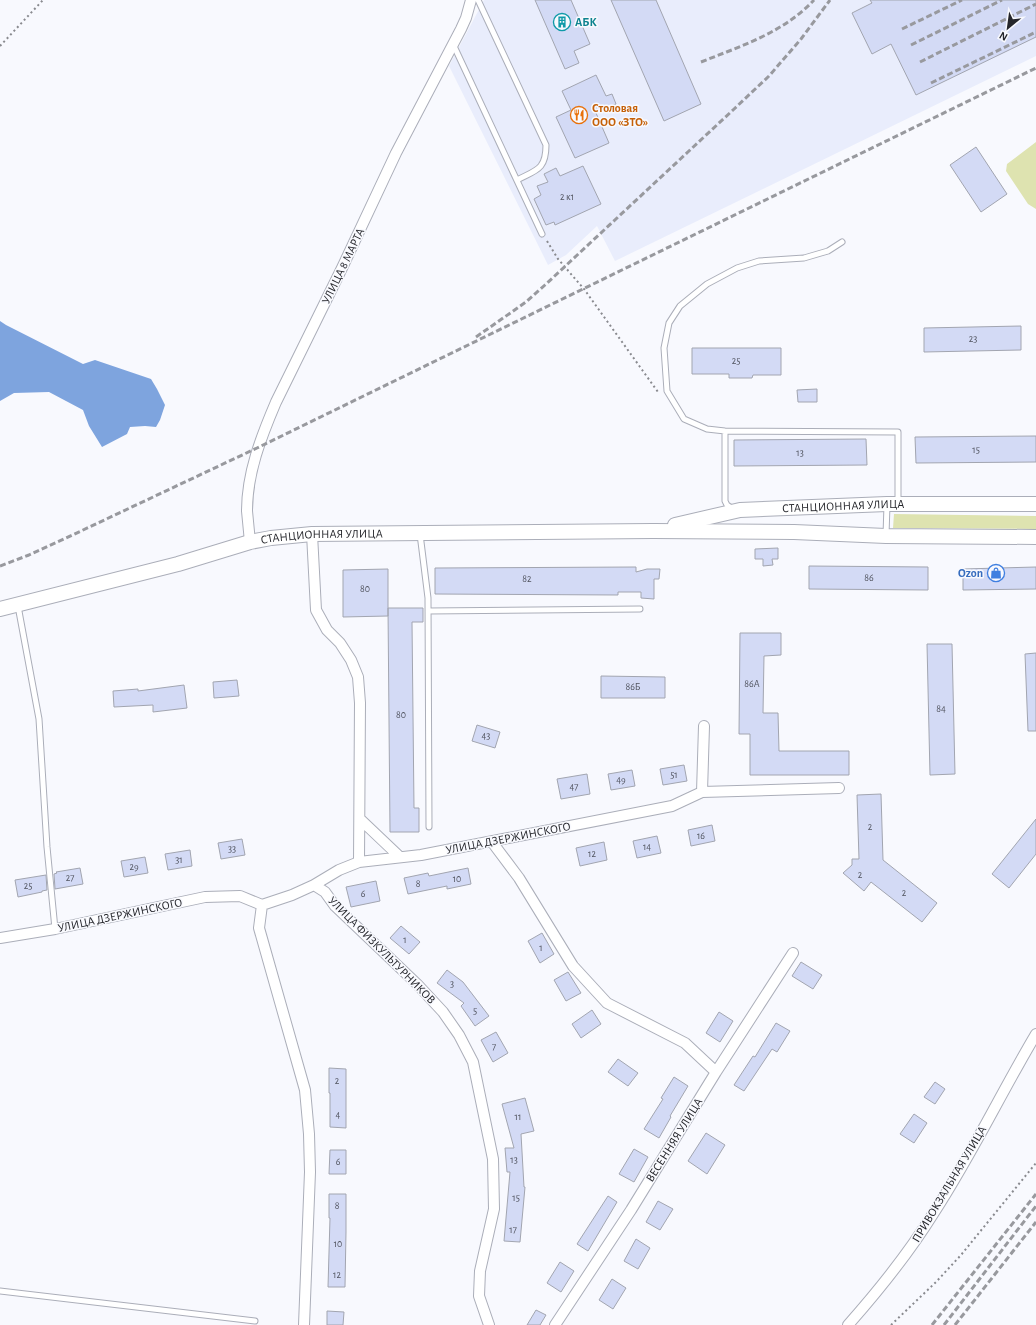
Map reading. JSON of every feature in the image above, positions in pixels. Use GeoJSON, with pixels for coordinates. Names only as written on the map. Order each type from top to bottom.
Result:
{"type":"FeatureCollection","features":[{"type":"Feature","properties":{"kind":"street","name":"УЛИЦА 8 МАРТА"},"geometry":{"type":"LineString","coordinates":[[250,542],[247,509],[250,480],[253,462],[266,424],[380,186],[466,18],[471,0]]}},
{"type":"Feature","properties":{"kind":"street","name":"СТАНЦИОННАЯ УЛИЦА"},"geometry":{"type":"LineString","coordinates":[[653,531],[740,510],[892,504],[1036,504]]}},
{"type":"Feature","properties":{"kind":"street","name":"СТАНЦИОННАЯ УЛИЦА"},"geometry":{"type":"LineString","coordinates":[[0,609],[178,564],[250,542],[312,534],[653,531],[794,532],[886,536],[1036,538]]}},
{"type":"Feature","properties":{"kind":"street"},"geometry":{"type":"LineString","coordinates":[[312,534],[316,610],[328,630],[340,643],[351,660],[358,677],[360,703],[360,862]]}},
{"type":"Feature","properties":{"kind":"street"},"geometry":{"type":"LineString","coordinates":[[704,726],[702,792],[839,788]]}},
{"type":"Feature","properties":{"kind":"street","name":"УЛИЦА ДЗЕРЖИНСКОГО"},"geometry":{"type":"LineString","coordinates":[[314,885],[339,870],[360,862],[421,855],[672,806],[702,792]]}},
{"type":"Feature","properties":{"kind":"street"},"geometry":{"type":"LineString","coordinates":[[360,819],[400,857]]}},
{"type":"Feature","properties":{"kind":"street"},"geometry":{"type":"LineString","coordinates":[[492,842],[519,878],[574,966],[607,1003],[685,1043],[716,1072]]}},
{"type":"Feature","properties":{"kind":"street"},"geometry":{"type":"LineString","coordinates":[[325,892],[330,876]]}},
{"type":"Feature","properties":{"kind":"street"},"geometry":{"type":"LineString","coordinates":[[304,1325],[310,1172],[309,1134],[305,1090],[259,928],[262,905],[292,895],[314,885]]}},
{"type":"Feature","properties":{"kind":"street","name":"УЛИЦА ФИЗКУЛЬТУРНИКОВ"},"geometry":{"type":"LineString","coordinates":[[314,885],[325,892],[335,906],[417,984],[443,1012],[459,1036],[473,1062],[493,1159],[494,1209],[480,1271],[479,1296],[489,1325]]}},
{"type":"Feature","properties":{"kind":"street","name":"УЛИЦА ДЗЕРЖИНСКОГО"},"geometry":{"type":"LineString","coordinates":[[0,938],[55,929],[205,897],[240,896],[262,905]]}},
{"type":"Feature","properties":{"kind":"street","name":"ВЕСЕННЯЯ УЛИЦА"},"geometry":{"type":"LineString","coordinates":[[555,1325],[631,1210],[716,1072],[793,953]]}},
{"type":"Feature","properties":{"kind":"street","name":"ПРИВОКЗАЛЬНАЯ УЛИЦА"},"geometry":{"type":"LineString","coordinates":[[848,1325],[892,1273],[934,1214],[952,1185],[1006,1085],[1036,1034]]}},
{"type":"Feature","properties":{"kind":"lane"},"geometry":{"type":"LineString","coordinates":[[478,0],[546,145],[545,159],[542,166],[517,180]]}},
{"type":"Feature","properties":{"kind":"lane"},"geometry":{"type":"LineString","coordinates":[[453,43],[542,234]]}},
{"type":"Feature","properties":{"kind":"lane"},"geometry":{"type":"LineString","coordinates":[[842,242],[828,251],[804,258],[759,262],[737,268],[707,284],[680,306],[669,323],[664,348],[668,391],[684,419],[707,430],[898,432],[892,504],[886,536]]}},
{"type":"Feature","properties":{"kind":"lane"},"geometry":{"type":"LineString","coordinates":[[725,431],[725,501],[727,506],[740,510]]}},
{"type":"Feature","properties":{"kind":"lane"},"geometry":{"type":"LineString","coordinates":[[419,532],[428,598],[429,827]]}},
{"type":"Feature","properties":{"kind":"lane"},"geometry":{"type":"LineString","coordinates":[[18,605],[39,718],[47,847],[55,929]]}},
{"type":"Feature","properties":{"kind":"lane"},"geometry":{"type":"LineString","coordinates":[[428,611],[640,609]]}},
{"type":"Feature","properties":{"kind":"lane"},"geometry":{"type":"LineString","coordinates":[[0,1291],[255,1322]]}},
{"type":"Feature","properties":{"kind":"path"},"geometry":{"type":"LineString","coordinates":[[0,46],[43,0]]}},
{"type":"Feature","properties":{"kind":"path"},"geometry":{"type":"LineString","coordinates":[[542,234],[558,259],[584,289],[663,396]]}},
{"type":"Feature","properties":{"kind":"path"},"geometry":{"type":"LineString","coordinates":[[891,1325],[936,1282],[961,1255],[1036,1163]]}},
{"type":"Feature","properties":{"kind":"shaded area"},"geometry":{"type":"Polygon","coordinates":[[[484,0],[1036,0],[1036,56],[615,261],[597,226],[566,255],[548,265],[449,66],[484,0]]]}},
{"type":"Feature","properties":{"kind":"green space"},"geometry":{"type":"Polygon","coordinates":[[[1036,142],[1036,209],[1028,204],[1006,171],[1007,164],[1036,142]]]}},
{"type":"Feature","properties":{"kind":"green space"},"geometry":{"type":"Polygon","coordinates":[[[894,514],[1036,516],[1036,529],[893,528],[894,514]]]}},
{"type":"Feature","properties":{"kind":"water"},"geometry":{"type":"Polygon","coordinates":[[[0,321],[83,364],[95,360],[151,379],[165,405],[156,427],[130,427],[127,434],[102,447],[89,426],[83,410],[49,392],[14,393],[0,401],[0,321]]]}},
{"type":"Feature","properties":{"kind":"building","name":"АБК"},"geometry":{"type":"Polygon","coordinates":[[[535,0],[571,0],[590,44],[574,51],[579,63],[565,69],[535,0]]]}},
{"type":"Feature","properties":{"kind":"building"},"geometry":{"type":"Polygon","coordinates":[[[611,0],[656,0],[701,104],[664,121],[611,0]]]}},
{"type":"Feature","properties":{"kind":"building"},"geometry":{"type":"Polygon","coordinates":[[[870,0],[1036,0],[1036,37],[916,95],[891,44],[872,54],[852,13],[872,3],[870,0]]]}},
{"type":"Feature","properties":{"kind":"building","name":"Столовая ООО «ЗТО»"},"geometry":{"type":"Polygon","coordinates":[[[596,75],[606,96],[612,94],[616,104],[596,113],[609,143],[575,158],[556,117],[571,110],[562,91],[596,75]]]}},
{"type":"Feature","properties":{"kind":"building"},"geometry":{"type":"Polygon","coordinates":[[[976,147],[1007,194],[981,212],[950,165],[976,147]]]}},
{"type":"Feature","properties":{"kind":"building"},"geometry":{"type":"Polygon","coordinates":[[[583,166],[601,204],[555,225],[554,222],[546,225],[534,199],[541,195],[537,186],[548,182],[544,174],[556,168],[560,176],[583,166]]]}},
{"type":"Feature","properties":{"kind":"building"},"geometry":{"type":"Polygon","coordinates":[[[1021,326],[1021,350],[924,352],[924,328],[1021,326]]]}},
{"type":"Feature","properties":{"kind":"building"},"geometry":{"type":"Polygon","coordinates":[[[692,348],[781,348],[781,375],[753,375],[752,378],[729,378],[729,374],[692,374],[692,348]]]}},
{"type":"Feature","properties":{"kind":"building"},"geometry":{"type":"Polygon","coordinates":[[[817,389],[817,402],[798,402],[797,390],[817,389]]]}},
{"type":"Feature","properties":{"kind":"building"},"geometry":{"type":"Polygon","coordinates":[[[1036,436],[1036,462],[916,463],[915,437],[1036,436]]]}},
{"type":"Feature","properties":{"kind":"building"},"geometry":{"type":"Polygon","coordinates":[[[866,439],[867,465],[734,466],[734,440],[866,439]]]}},
{"type":"Feature","properties":{"kind":"building"},"geometry":{"type":"Polygon","coordinates":[[[778,548],[778,559],[772,559],[773,565],[763,566],[763,559],[755,559],[755,549],[778,548]]]}},
{"type":"Feature","properties":{"kind":"building"},"geometry":{"type":"Polygon","coordinates":[[[809,566],[928,567],[928,590],[809,589],[809,566]]]}},
{"type":"Feature","properties":{"kind":"building"},"geometry":{"type":"Polygon","coordinates":[[[636,567],[636,572],[647,569],[660,569],[659,579],[654,579],[654,599],[641,598],[641,592],[618,592],[618,595],[435,594],[435,568],[636,567]]]}},
{"type":"Feature","properties":{"kind":"building"},"geometry":{"type":"Polygon","coordinates":[[[1036,567],[1036,589],[963,590],[963,569],[1036,567]]]}},
{"type":"Feature","properties":{"kind":"building"},"geometry":{"type":"Polygon","coordinates":[[[388,569],[388,616],[343,617],[343,570],[388,569]]]}},
{"type":"Feature","properties":{"kind":"building"},"geometry":{"type":"Polygon","coordinates":[[[388,608],[423,608],[423,622],[412,622],[414,808],[419,808],[419,832],[390,832],[388,608]]]}},
{"type":"Feature","properties":{"kind":"building"},"geometry":{"type":"Polygon","coordinates":[[[740,633],[781,633],[781,655],[764,656],[763,713],[778,713],[779,751],[849,751],[849,775],[750,775],[750,734],[739,734],[740,633]]]}},
{"type":"Feature","properties":{"kind":"building"},"geometry":{"type":"Polygon","coordinates":[[[927,644],[952,644],[955,774],[930,775],[927,644]]]}},
{"type":"Feature","properties":{"kind":"building"},"geometry":{"type":"Polygon","coordinates":[[[1036,653],[1036,731],[1028,731],[1025,654],[1036,653]]]}},
{"type":"Feature","properties":{"kind":"building"},"geometry":{"type":"Polygon","coordinates":[[[601,676],[665,677],[665,698],[601,698],[601,676]]]}},
{"type":"Feature","properties":{"kind":"building"},"geometry":{"type":"Polygon","coordinates":[[[237,680],[239,696],[214,698],[213,682],[237,680]]]}},
{"type":"Feature","properties":{"kind":"building"},"geometry":{"type":"Polygon","coordinates":[[[184,685],[187,708],[153,712],[153,705],[114,707],[113,691],[138,689],[138,691],[184,685]]]}},
{"type":"Feature","properties":{"kind":"building"},"geometry":{"type":"Polygon","coordinates":[[[477,725],[500,732],[495,748],[472,741],[477,725]]]}},
{"type":"Feature","properties":{"kind":"building"},"geometry":{"type":"Polygon","coordinates":[[[684,765],[687,781],[663,785],[660,769],[684,765]]]}},
{"type":"Feature","properties":{"kind":"building"},"geometry":{"type":"Polygon","coordinates":[[[632,770],[635,786],[611,790],[608,774],[632,770]]]}},
{"type":"Feature","properties":{"kind":"building"},"geometry":{"type":"Polygon","coordinates":[[[587,774],[590,794],[561,799],[557,779],[587,774]]]}},
{"type":"Feature","properties":{"kind":"building"},"geometry":{"type":"Polygon","coordinates":[[[881,794],[883,860],[937,903],[922,922],[871,882],[864,891],[843,873],[852,865],[852,859],[859,859],[857,795],[881,794]]]}},
{"type":"Feature","properties":{"kind":"building"},"geometry":{"type":"Polygon","coordinates":[[[1036,819],[1036,854],[1009,888],[992,874],[1036,819]]]}},
{"type":"Feature","properties":{"kind":"building"},"geometry":{"type":"Polygon","coordinates":[[[712,825],[715,841],[691,846],[688,830],[712,825]]]}},
{"type":"Feature","properties":{"kind":"building"},"geometry":{"type":"Polygon","coordinates":[[[657,836],[661,853],[637,858],[633,841],[657,836]]]}},
{"type":"Feature","properties":{"kind":"building"},"geometry":{"type":"Polygon","coordinates":[[[242,839],[245,855],[221,859],[218,843],[242,839]]]}},
{"type":"Feature","properties":{"kind":"building"},"geometry":{"type":"Polygon","coordinates":[[[604,842],[607,860],[580,866],[576,848],[604,842]]]}},
{"type":"Feature","properties":{"kind":"building"},"geometry":{"type":"Polygon","coordinates":[[[190,850],[192,866],[168,870],[165,854],[190,850]]]}},
{"type":"Feature","properties":{"kind":"building"},"geometry":{"type":"Polygon","coordinates":[[[145,857],[148,873],[124,877],[121,861],[145,857]]]}},
{"type":"Feature","properties":{"kind":"building"},"geometry":{"type":"Polygon","coordinates":[[[80,868],[83,884],[55,889],[54,874],[57,873],[56,872],[80,868]]]}},
{"type":"Feature","properties":{"kind":"building"},"geometry":{"type":"Polygon","coordinates":[[[468,868],[471,884],[447,889],[447,886],[408,894],[404,878],[428,873],[429,876],[468,868]]]}},
{"type":"Feature","properties":{"kind":"building"},"geometry":{"type":"Polygon","coordinates":[[[46,875],[47,890],[18,897],[15,880],[46,875]]]}},
{"type":"Feature","properties":{"kind":"building"},"geometry":{"type":"Polygon","coordinates":[[[376,881],[380,901],[351,907],[346,887],[376,881]]]}},
{"type":"Feature","properties":{"kind":"building"},"geometry":{"type":"Polygon","coordinates":[[[401,926],[420,942],[409,954],[390,938],[401,926]]]}},
{"type":"Feature","properties":{"kind":"building"},"geometry":{"type":"Polygon","coordinates":[[[542,933],[554,954],[540,963],[528,941],[542,933]]]}},
{"type":"Feature","properties":{"kind":"building"},"geometry":{"type":"Polygon","coordinates":[[[801,962],[822,975],[813,989],[792,976],[801,962]]]}},
{"type":"Feature","properties":{"kind":"building"},"geometry":{"type":"Polygon","coordinates":[[[447,970],[463,982],[489,1016],[475,1026],[461,1006],[464,1003],[437,983],[447,970]]]}},
{"type":"Feature","properties":{"kind":"building"},"geometry":{"type":"Polygon","coordinates":[[[568,972],[581,993],[566,1001],[554,980],[568,972]]]}},
{"type":"Feature","properties":{"kind":"building"},"geometry":{"type":"Polygon","coordinates":[[[592,1010],[601,1024],[581,1038],[572,1024],[592,1010]]]}},
{"type":"Feature","properties":{"kind":"building"},"geometry":{"type":"Polygon","coordinates":[[[719,1012],[733,1021],[720,1042],[706,1033],[719,1012]]]}},
{"type":"Feature","properties":{"kind":"building"},"geometry":{"type":"Polygon","coordinates":[[[776,1023],[790,1031],[777,1052],[772,1049],[744,1091],[734,1085],[753,1056],[755,1057],[776,1023]]]}},
{"type":"Feature","properties":{"kind":"building"},"geometry":{"type":"Polygon","coordinates":[[[496,1032],[508,1053],[493,1062],[481,1040],[496,1032]]]}},
{"type":"Feature","properties":{"kind":"building"},"geometry":{"type":"Polygon","coordinates":[[[618,1059],[638,1073],[628,1086],[608,1072],[618,1059]]]}},
{"type":"Feature","properties":{"kind":"building"},"geometry":{"type":"Polygon","coordinates":[[[329,1068],[346,1069],[346,1128],[330,1127],[329,1068]]]}},
{"type":"Feature","properties":{"kind":"building"},"geometry":{"type":"Polygon","coordinates":[[[674,1077],[688,1086],[659,1138],[644,1129],[663,1099],[661,1098],[674,1077]]]}},
{"type":"Feature","properties":{"kind":"building"},"geometry":{"type":"Polygon","coordinates":[[[935,1082],[945,1089],[935,1104],[924,1097],[935,1082]]]}},
{"type":"Feature","properties":{"kind":"building"},"geometry":{"type":"Polygon","coordinates":[[[525,1098],[534,1131],[521,1134],[525,1187],[520,1242],[504,1241],[510,1172],[507,1172],[505,1148],[514,1148],[502,1104],[525,1098]]]}},
{"type":"Feature","properties":{"kind":"building"},"geometry":{"type":"Polygon","coordinates":[[[914,1114],[927,1123],[914,1143],[900,1134],[914,1114]]]}},
{"type":"Feature","properties":{"kind":"building"},"geometry":{"type":"Polygon","coordinates":[[[706,1133],[725,1145],[707,1174],[688,1161],[706,1133]]]}},
{"type":"Feature","properties":{"kind":"building"},"geometry":{"type":"Polygon","coordinates":[[[634,1149],[648,1157],[634,1182],[619,1174],[634,1149]]]}},
{"type":"Feature","properties":{"kind":"building"},"geometry":{"type":"Polygon","coordinates":[[[330,1150],[346,1150],[346,1174],[329,1174],[330,1150]]]}},
{"type":"Feature","properties":{"kind":"building"},"geometry":{"type":"Polygon","coordinates":[[[329,1194],[346,1194],[345,1287],[328,1287],[330,1218],[329,1194]]]}},
{"type":"Feature","properties":{"kind":"building"},"geometry":{"type":"Polygon","coordinates":[[[608,1196],[617,1202],[588,1251],[577,1244],[608,1196]]]}},
{"type":"Feature","properties":{"kind":"building"},"geometry":{"type":"Polygon","coordinates":[[[658,1201],[673,1209],[660,1230],[646,1222],[658,1201]]]}},
{"type":"Feature","properties":{"kind":"building"},"geometry":{"type":"Polygon","coordinates":[[[636,1239],[650,1248],[638,1269],[624,1261],[636,1239]]]}},
{"type":"Feature","properties":{"kind":"building"},"geometry":{"type":"Polygon","coordinates":[[[560,1262],[574,1271],[561,1292],[547,1283],[560,1262]]]}},
{"type":"Feature","properties":{"kind":"building"},"geometry":{"type":"Polygon","coordinates":[[[612,1279],[626,1288],[613,1309],[599,1300],[612,1279]]]}},
{"type":"Feature","properties":{"kind":"building"},"geometry":{"type":"Polygon","coordinates":[[[536,1310],[546,1315],[540,1325],[527,1325],[536,1310]]]}},
{"type":"Feature","properties":{"kind":"building"},"geometry":{"type":"Polygon","coordinates":[[[327,1311],[344,1312],[343,1325],[327,1325],[327,1311]]]}},
{"type":"Feature","properties":{"kind":"railway"},"geometry":{"type":"LineString","coordinates":[[701,62],[746,44],[775,30],[789,21],[814,0]]}},
{"type":"Feature","properties":{"kind":"railway"},"geometry":{"type":"LineString","coordinates":[[476,337],[526,302],[769,76],[801,39],[830,0]]}},
{"type":"Feature","properties":{"kind":"railway"},"geometry":{"type":"LineString","coordinates":[[902,29],[962,0]]}},
{"type":"Feature","properties":{"kind":"railway"},"geometry":{"type":"LineString","coordinates":[[911,45],[1002,0]]}},
{"type":"Feature","properties":{"kind":"railway"},"geometry":{"type":"LineString","coordinates":[[920,62],[1036,4]]}},
{"type":"Feature","properties":{"kind":"railway"},"geometry":{"type":"LineString","coordinates":[[931,83],[1036,32]]}},
{"type":"Feature","properties":{"kind":"railway"},"geometry":{"type":"LineString","coordinates":[[0,566],[64,539],[257,448],[1036,68]]}},
{"type":"Feature","properties":{"kind":"railway"},"geometry":{"type":"LineString","coordinates":[[932,1325],[1036,1194]]}},
{"type":"Feature","properties":{"kind":"railway"},"geometry":{"type":"LineString","coordinates":[[944,1325],[1036,1206]]}},
{"type":"Feature","properties":{"kind":"railway"},"geometry":{"type":"LineString","coordinates":[[955,1325],[1036,1222]]}},
{"type":"Feature","properties":{"kind":"place","name":"АБК"},"geometry":{"type":"Point","coordinates":[562,22]}},
{"type":"Feature","properties":{"kind":"place","name":"Столовая ООО «ЗТО»"},"geometry":{"type":"Point","coordinates":[579,115]}},
{"type":"Feature","properties":{"kind":"place","name":"Ozon"},"geometry":{"type":"Point","coordinates":[996,573]}}]}
